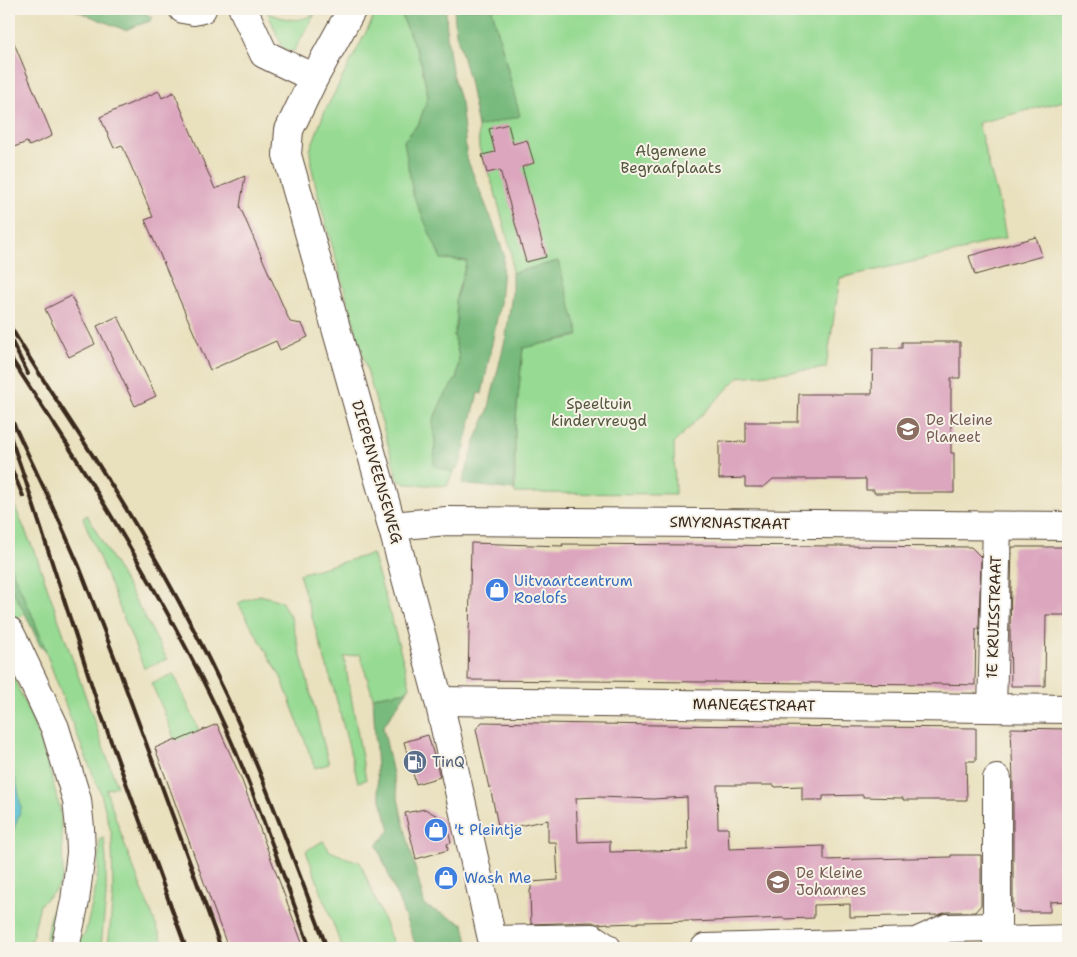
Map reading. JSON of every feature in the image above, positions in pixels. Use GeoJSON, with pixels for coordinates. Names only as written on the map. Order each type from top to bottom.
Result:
{"type":"FeatureCollection","features":[{"type":"Feature","properties":{"kind":"street"},"geometry":{"type":"LineString","coordinates":[[183,9],[194,11],[202,9]]}},
{"type":"Feature","properties":{"kind":"street"},"geometry":{"type":"LineString","coordinates":[[243,9],[264,54],[314,78]]}},
{"type":"Feature","properties":{"kind":"street","name":"DIEPENVEENSEWEG"},"geometry":{"type":"LineString","coordinates":[[352,9],[314,78],[289,130],[287,155],[392,526],[439,701],[493,944]]}},
{"type":"Feature","properties":{"kind":"street","name":"SMYRNASTRAAT"},"geometry":{"type":"LineString","coordinates":[[392,526],[447,520],[1068,526]]}},
{"type":"Feature","properties":{"kind":"street","name":"1E KRUISSTRAAT"},"geometry":{"type":"LineString","coordinates":[[992,708],[997,526]]}},
{"type":"Feature","properties":{"kind":"street"},"geometry":{"type":"LineString","coordinates":[[9,631],[55,728],[77,800],[81,853],[75,901],[65,948]]}},
{"type":"Feature","properties":{"kind":"street","name":"MANEGESTRAAT"},"geometry":{"type":"LineString","coordinates":[[439,701],[1068,709]]}},
{"type":"Feature","properties":{"kind":"street"},"geometry":{"type":"LineString","coordinates":[[997,779],[997,939]]}},
{"type":"Feature","properties":{"kind":"street"},"geometry":{"type":"LineString","coordinates":[[705,948],[916,942],[947,928],[997,939],[1068,939]]}},
{"type":"Feature","properties":{"kind":"street"},"geometry":{"type":"LineString","coordinates":[[493,944],[592,938],[607,948]]}},
{"type":"Feature","properties":{"kind":"green space"},"geometry":{"type":"Polygon","coordinates":[[[72,9],[140,9],[153,18],[150,21],[125,30],[72,9]]]}},
{"type":"Feature","properties":{"kind":"green space"},"geometry":{"type":"Polygon","coordinates":[[[378,9],[399,9],[421,62],[428,96],[419,123],[404,141],[453,260],[467,260],[455,301],[457,319],[454,336],[459,358],[457,377],[442,400],[433,421],[435,441],[434,466],[453,472],[447,486],[406,484],[398,480],[311,165],[310,150],[324,113],[378,9]]]}},
{"type":"Feature","properties":{"kind":"green space"},"geometry":{"type":"Polygon","coordinates":[[[399,9],[446,9],[447,36],[453,77],[461,103],[467,159],[504,255],[500,303],[482,394],[478,393],[460,465],[453,472],[434,466],[435,441],[433,421],[442,400],[457,377],[459,358],[454,335],[457,319],[455,301],[467,261],[441,259],[413,195],[404,141],[419,123],[428,96],[421,62],[399,9]]]}},
{"type":"Feature","properties":{"kind":"green space"},"geometry":{"type":"Polygon","coordinates":[[[454,9],[492,9],[520,116],[478,127],[469,80],[456,33],[454,9]]]}},
{"type":"Feature","properties":{"kind":"green space","name":"Algemene Begraafplaats"},"geometry":{"type":"Polygon","coordinates":[[[492,9],[1068,9],[1068,100],[978,123],[1001,211],[1006,238],[966,248],[966,250],[840,278],[826,368],[739,377],[674,443],[675,494],[515,493],[515,428],[523,348],[578,336],[558,261],[512,273],[511,251],[495,192],[479,148],[478,127],[519,116],[492,9]]]}},
{"type":"Feature","properties":{"kind":"green space"},"geometry":{"type":"Polygon","coordinates":[[[268,13],[292,20],[302,19],[315,14],[294,51],[287,51],[282,47],[268,13]]]}},
{"type":"Feature","properties":{"kind":"green space"},"geometry":{"type":"Polygon","coordinates":[[[558,261],[579,335],[523,348],[515,427],[514,490],[462,484],[476,439],[488,411],[506,336],[512,294],[512,273],[558,261]]]}},
{"type":"Feature","properties":{"kind":"green space"},"geometry":{"type":"Polygon","coordinates":[[[9,493],[37,558],[117,786],[106,790],[128,854],[165,948],[108,948],[113,895],[112,836],[101,794],[30,610],[9,624],[9,493]]]}},
{"type":"Feature","properties":{"kind":"green space"},"geometry":{"type":"Polygon","coordinates":[[[87,515],[167,659],[144,668],[83,518],[87,515]]]}},
{"type":"Feature","properties":{"kind":"green space"},"geometry":{"type":"Polygon","coordinates":[[[372,554],[410,686],[407,691],[373,697],[360,654],[344,657],[366,780],[358,782],[334,690],[299,574],[372,554]]]}},
{"type":"Feature","properties":{"kind":"green space"},"geometry":{"type":"Polygon","coordinates":[[[9,563],[46,650],[40,646],[25,613],[9,585],[9,563]]]}},
{"type":"Feature","properties":{"kind":"green space"},"geometry":{"type":"Polygon","coordinates":[[[260,595],[281,601],[291,618],[329,764],[315,768],[281,677],[238,603],[260,595]]]}},
{"type":"Feature","properties":{"kind":"green space"},"geometry":{"type":"Polygon","coordinates":[[[9,667],[31,717],[48,764],[60,809],[63,877],[58,888],[40,904],[31,948],[9,948],[9,667]]]}},
{"type":"Feature","properties":{"kind":"green space"},"geometry":{"type":"Polygon","coordinates":[[[174,674],[198,728],[224,798],[200,806],[151,683],[174,674]]]}},
{"type":"Feature","properties":{"kind":"green space"},"geometry":{"type":"Polygon","coordinates":[[[407,691],[383,727],[402,817],[425,906],[464,924],[469,948],[417,948],[377,845],[390,830],[378,790],[373,697],[407,691]]]}},
{"type":"Feature","properties":{"kind":"green space"},"geometry":{"type":"Polygon","coordinates":[[[104,838],[106,896],[101,946],[97,948],[75,944],[85,934],[95,892],[100,839],[104,838]]]}},
{"type":"Feature","properties":{"kind":"green space"},"geometry":{"type":"Polygon","coordinates":[[[323,841],[330,851],[360,862],[395,948],[342,948],[306,851],[323,841]]]}},
{"type":"Feature","properties":{"kind":"green space"},"geometry":{"type":"Polygon","coordinates":[[[63,900],[54,941],[46,939],[51,913],[63,900]]]}},
{"type":"Feature","properties":{"kind":"water"},"geometry":{"type":"Polygon","coordinates":[[[9,760],[18,789],[21,809],[9,843],[9,760]]]}},
{"type":"Feature","properties":{"kind":"building"},"geometry":{"type":"Polygon","coordinates":[[[9,31],[52,136],[29,146],[27,142],[9,149],[9,31]]]}},
{"type":"Feature","properties":{"kind":"building"},"geometry":{"type":"Polygon","coordinates":[[[159,91],[162,98],[174,92],[215,189],[245,176],[240,207],[290,322],[302,324],[308,337],[280,350],[276,341],[210,370],[145,220],[153,217],[122,145],[114,148],[100,117],[159,91]]]}},
{"type":"Feature","properties":{"kind":"building"},"geometry":{"type":"Polygon","coordinates":[[[508,124],[513,144],[527,140],[534,163],[522,167],[546,257],[526,262],[500,170],[487,173],[482,155],[495,152],[489,129],[508,124]]]}},
{"type":"Feature","properties":{"kind":"building"},"geometry":{"type":"Polygon","coordinates":[[[1036,237],[1042,256],[975,275],[969,256],[1036,237]]]}},
{"type":"Feature","properties":{"kind":"building"},"geometry":{"type":"Polygon","coordinates":[[[71,296],[95,344],[69,357],[45,309],[71,296]]]}},
{"type":"Feature","properties":{"kind":"building"},"geometry":{"type":"Polygon","coordinates":[[[118,316],[156,396],[135,406],[97,326],[118,316]]]}},
{"type":"Feature","properties":{"kind":"building"},"geometry":{"type":"Polygon","coordinates":[[[902,342],[960,342],[960,378],[951,378],[951,453],[954,453],[954,493],[874,493],[874,490],[866,490],[866,479],[773,479],[764,487],[745,487],[745,478],[719,479],[719,441],[746,442],[746,422],[798,422],[799,394],[872,394],[873,348],[902,348],[902,342]]]}},
{"type":"Feature","properties":{"kind":"building"},"geometry":{"type":"Polygon","coordinates":[[[471,543],[563,546],[562,544],[971,547],[981,557],[979,629],[976,629],[975,685],[468,680],[471,543]]]}},
{"type":"Feature","properties":{"kind":"building"},"geometry":{"type":"Polygon","coordinates":[[[1012,547],[1068,547],[1068,588],[1066,588],[1065,615],[1046,615],[1045,686],[1011,686],[1012,547]]]}},
{"type":"Feature","properties":{"kind":"building"},"geometry":{"type":"Polygon","coordinates":[[[482,722],[976,728],[976,761],[966,761],[967,800],[903,800],[903,798],[863,797],[863,795],[823,796],[823,800],[802,800],[802,786],[717,785],[718,828],[728,828],[729,849],[824,846],[824,860],[981,855],[981,905],[975,912],[947,912],[938,915],[850,917],[850,904],[814,905],[814,918],[608,924],[592,922],[531,924],[531,882],[558,880],[556,842],[548,842],[548,820],[499,830],[476,729],[482,722]],[[687,797],[653,799],[576,798],[578,842],[610,841],[610,852],[688,850],[687,797]]]}},
{"type":"Feature","properties":{"kind":"building"},"geometry":{"type":"Polygon","coordinates":[[[217,724],[241,778],[304,948],[228,948],[155,748],[217,724]]]}},
{"type":"Feature","properties":{"kind":"building"},"geometry":{"type":"Polygon","coordinates":[[[1011,728],[1068,729],[1068,901],[1050,902],[1050,912],[1018,912],[1013,907],[1011,728]]]}},
{"type":"Feature","properties":{"kind":"building"},"geometry":{"type":"Polygon","coordinates":[[[428,735],[440,777],[416,784],[404,742],[428,735]]]}},
{"type":"Feature","properties":{"kind":"building"},"geometry":{"type":"Polygon","coordinates":[[[425,809],[446,821],[451,843],[447,844],[448,850],[416,859],[405,813],[425,809]]]}},
{"type":"Feature","properties":{"kind":"railway"},"geometry":{"type":"LineString","coordinates":[[9,324],[126,508],[196,634],[250,750],[327,948]]}},
{"type":"Feature","properties":{"kind":"railway"},"geometry":{"type":"LineString","coordinates":[[10,338],[28,374]]}},
{"type":"Feature","properties":{"kind":"railway"},"geometry":{"type":"LineString","coordinates":[[9,355],[78,461],[119,529],[194,663],[237,754],[310,948]]}},
{"type":"Feature","properties":{"kind":"railway"},"geometry":{"type":"LineString","coordinates":[[9,414],[79,566],[221,948]]}},
{"type":"Feature","properties":{"kind":"railway"},"geometry":{"type":"LineString","coordinates":[[9,433],[100,711],[186,948]]}},
{"type":"Feature","properties":{"kind":"railway"},"geometry":{"type":"LineString","coordinates":[[9,463],[23,496]]}},
{"type":"Feature","properties":{"kind":"place","name":"De Kleine Planeet"},"geometry":{"type":"Point","coordinates":[908,429]}},
{"type":"Feature","properties":{"kind":"place","name":"Uitvaartcentrum Roelofs"},"geometry":{"type":"Point","coordinates":[497,590]}},
{"type":"Feature","properties":{"kind":"place","name":"TinQ"},"geometry":{"type":"Point","coordinates":[415,762]}},
{"type":"Feature","properties":{"kind":"place","name":"'t Pleintje"},"geometry":{"type":"Point","coordinates":[436,830]}},
{"type":"Feature","properties":{"kind":"place","name":"Wash Me"},"geometry":{"type":"Point","coordinates":[446,878]}},
{"type":"Feature","properties":{"kind":"place","name":"De Kleine Johannes"},"geometry":{"type":"Point","coordinates":[778,882]}},
{"type":"Feature","properties":{"kind":"park label","name":"Speeltuin kindervreugd"},"geometry":{"type":"Point","coordinates":[599,412]}}]}
